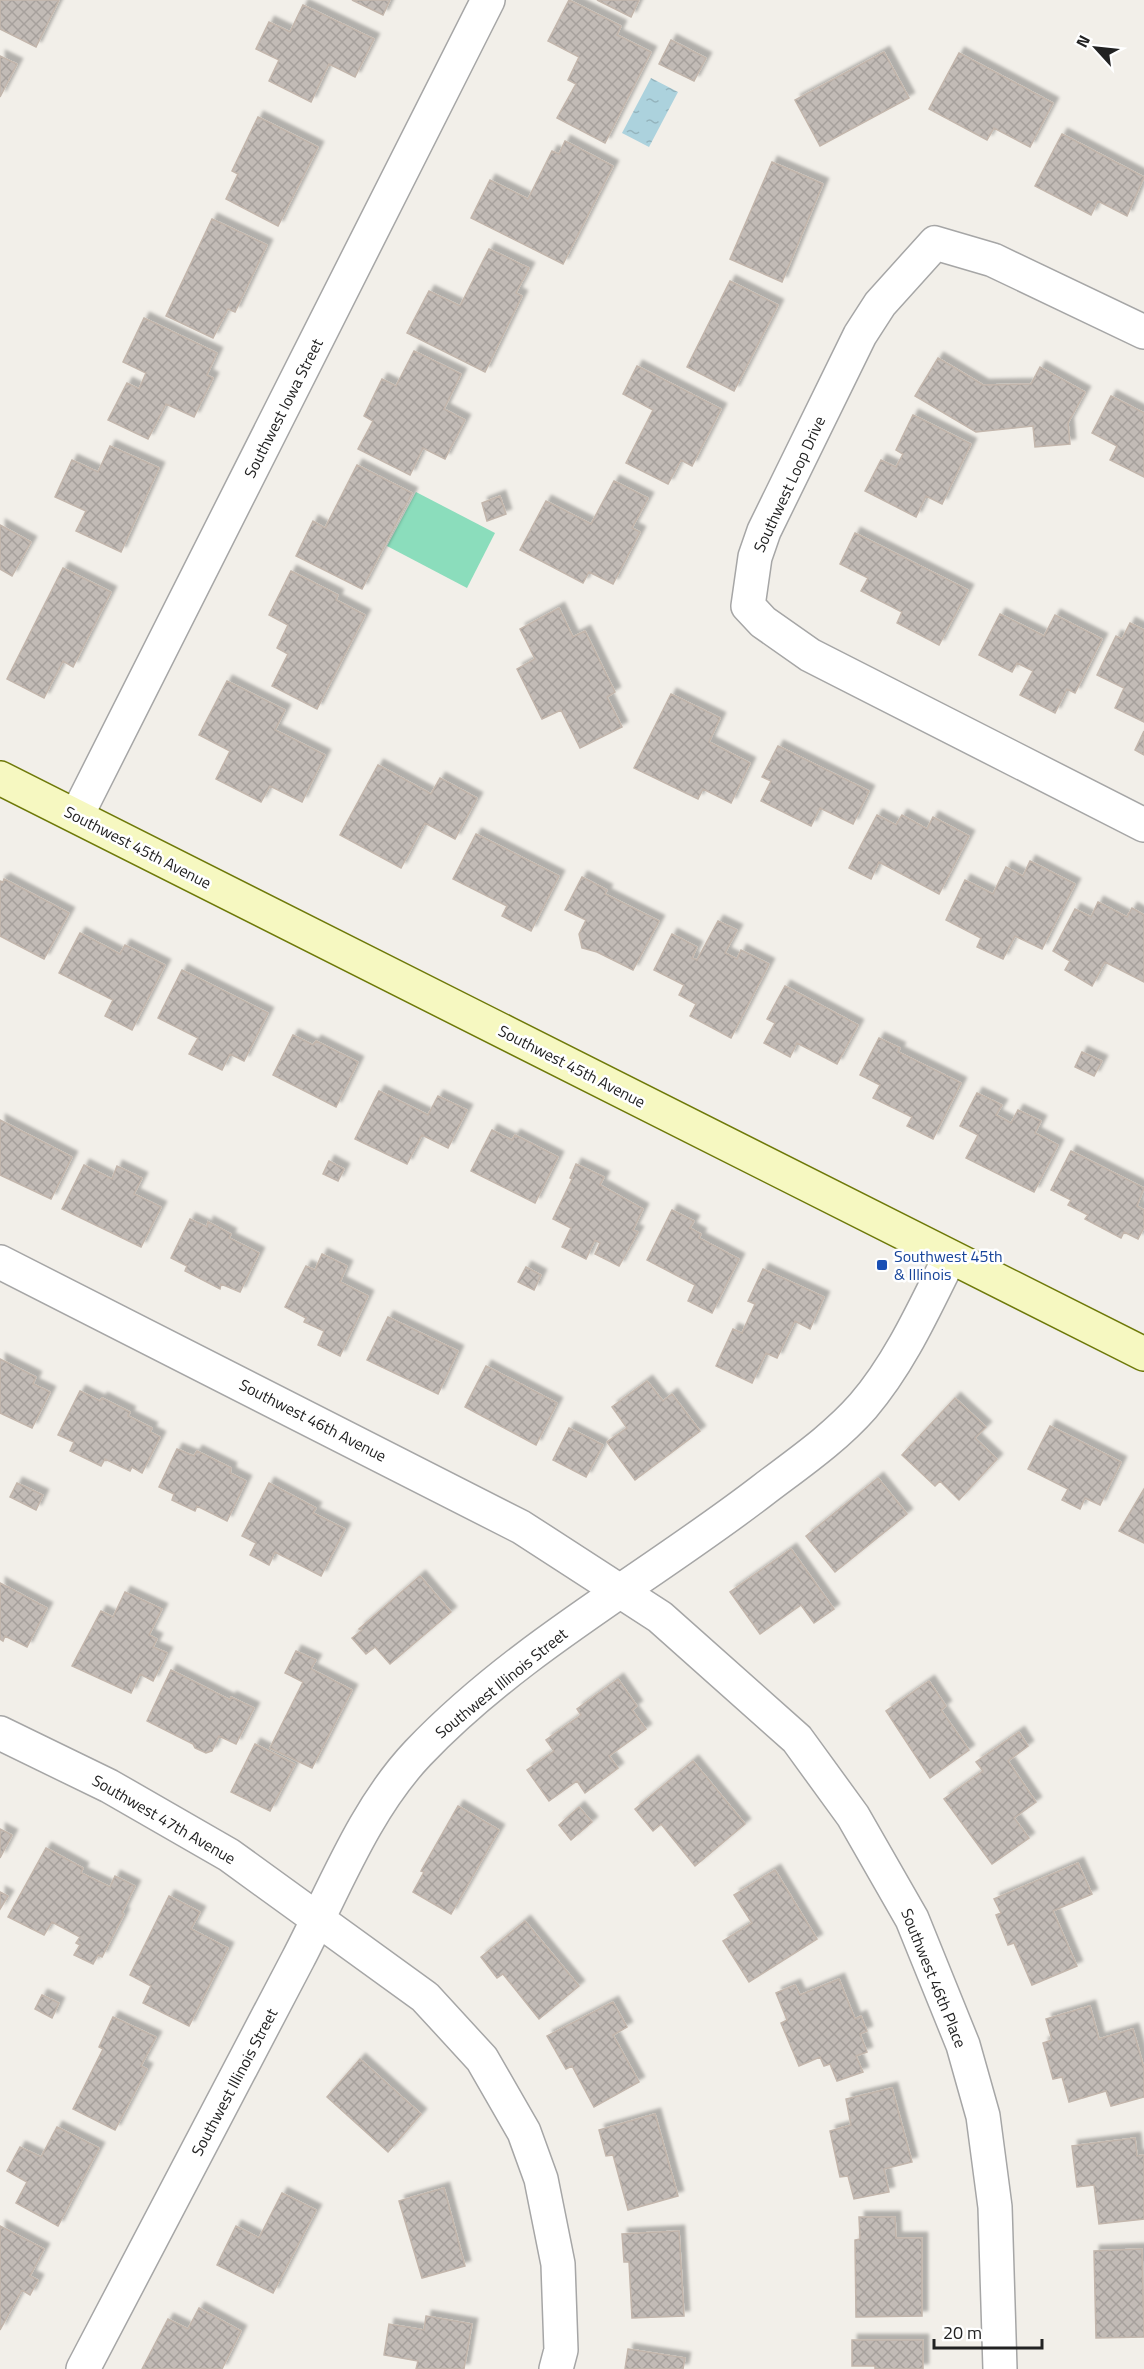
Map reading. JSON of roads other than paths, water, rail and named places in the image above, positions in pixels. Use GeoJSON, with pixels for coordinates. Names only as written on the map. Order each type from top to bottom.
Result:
{"type":"FeatureCollection","features":[{"type":"Feature","properties":{"kind":"street","name":"Southwest Iowa Street"},"geometry":{"type":"LineString","coordinates":[[77,816],[488,0]]}},
{"type":"Feature","properties":{"kind":"street","name":"Southwest Loop Drive"},"geometry":{"type":"LineString","coordinates":[[1144,332],[993,260],[935,243],[880,304],[860,335],[764,531],[755,557],[748,606],[763,622],[810,655],[1144,825]]}},
{"type":"Feature","properties":{"kind":"street","name":"Southwest 45th Avenue"},"geometry":{"type":"LineString","coordinates":[[0,778],[1144,1354]]}},
{"type":"Feature","properties":{"kind":"street","name":"Southwest Illinois Street"},"geometry":{"type":"LineString","coordinates":[[83,2369],[319,1920],[348,1860],[379,1805],[416,1755],[469,1705],[620,1590],[708,1532],[841,1429],[864,1405],[887,1374],[950,1257]]}},
{"type":"Feature","properties":{"kind":"street","name":"Southwest 46th Avenue"},"geometry":{"type":"LineString","coordinates":[[0,1262],[501,1517],[620,1590]]}},
{"type":"Feature","properties":{"kind":"street","name":"Southwest 46th Place"},"geometry":{"type":"LineString","coordinates":[[620,1590],[687,1640],[797,1739],[853,1816],[912,1919],[963,2045],[983,2116],[995,2207],[1000,2369]]}},
{"type":"Feature","properties":{"kind":"street","name":"Southwest 47th Avenue"},"geometry":{"type":"LineString","coordinates":[[0,1733],[109,1785],[229,1855],[425,1997],[482,2059],[524,2132],[541,2179],[558,2264],[561,2350],[556,2369]]}},
{"type":"Feature","properties":{"kind":"water"},"geometry":{"type":"Polygon","coordinates":[[[651,78],[678,92],[649,147],[622,133],[651,78]]]}},
{"type":"Feature","properties":{"kind":"place","name":"Southwest 45th & Illinois"},"geometry":{"type":"Point","coordinates":[882,1265]}}]}
